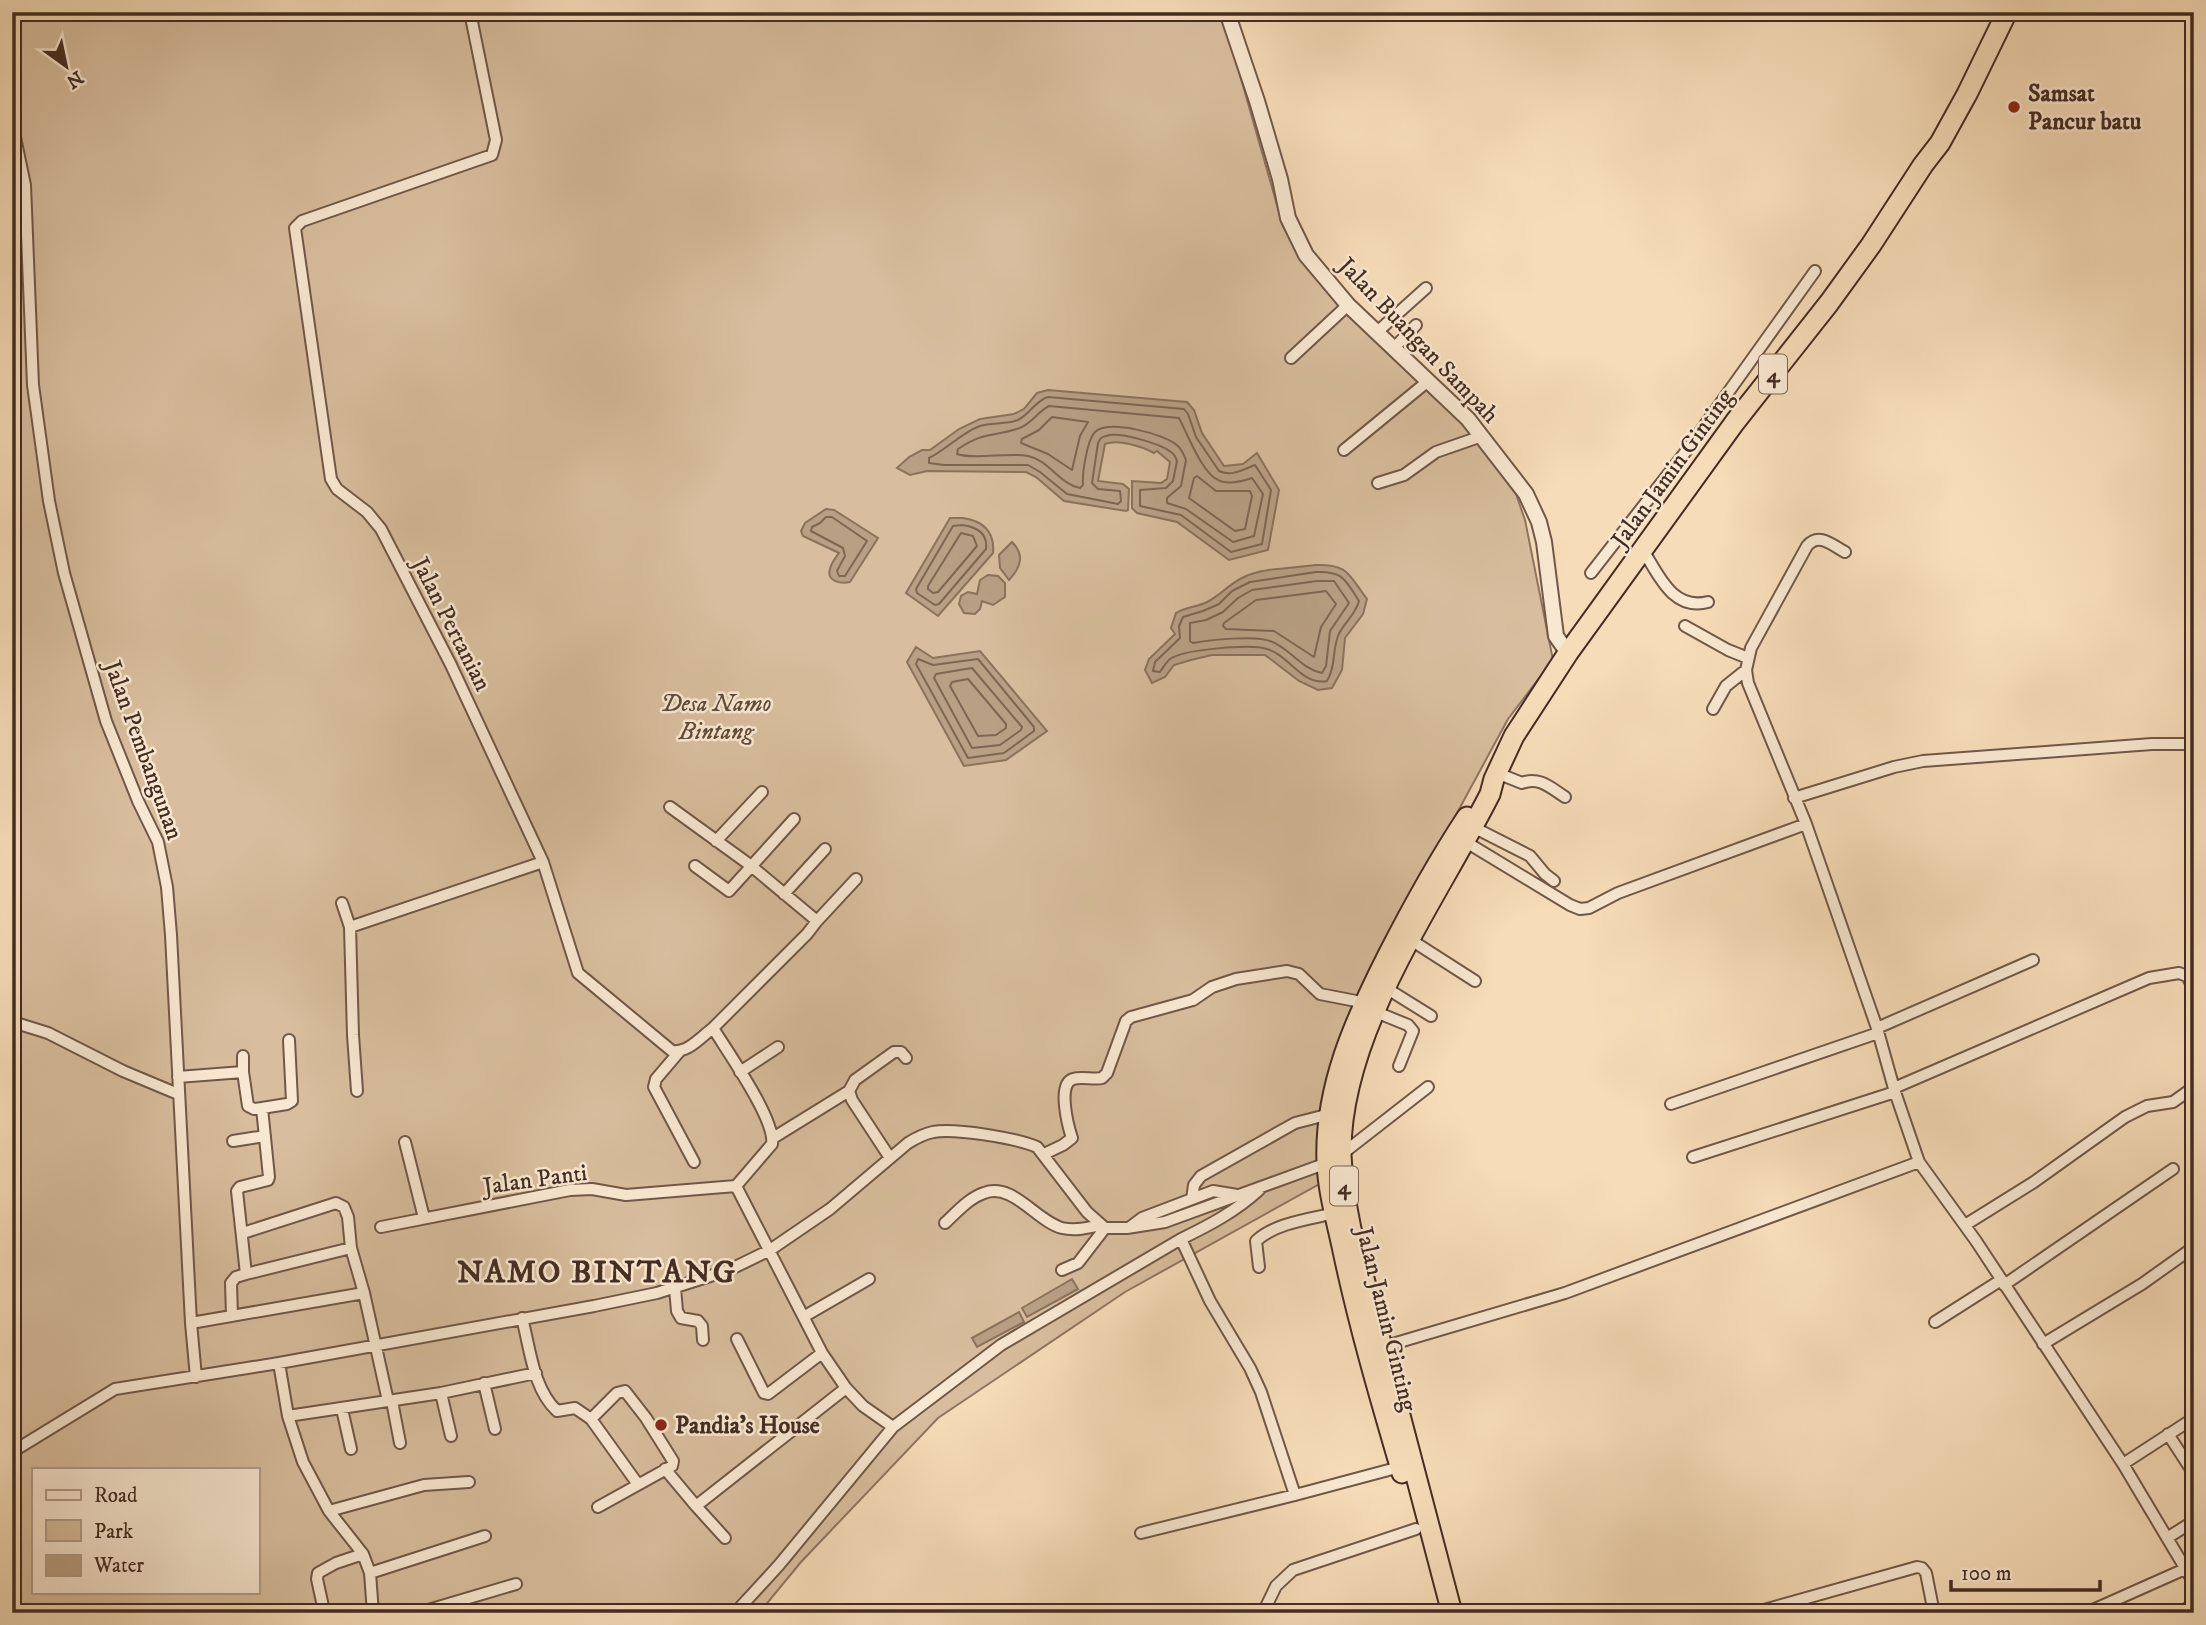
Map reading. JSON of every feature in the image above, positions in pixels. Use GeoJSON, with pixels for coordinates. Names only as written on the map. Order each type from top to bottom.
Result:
{"type":"FeatureCollection","features":[{"type":"Feature","properties":{"kind":"highway","name":"Jalan Jamin Ginting"},"geometry":{"type":"LineString","coordinates":[[1439,1613],[1400,1466],[1334,1159],[1369,1008],[1386,988],[1514,736],[1568,653],[1735,422],[1871,245],[1923,164],[1940,143],[2007,12]]}},
{"type":"Feature","properties":{"kind":"highway","name":"Jalan Jamin Ginting"},"geometry":{"type":"LineString","coordinates":[[1452,1613],[1335,1213],[1330,1114],[1339,1071],[1369,1008],[1398,935],[1448,845],[1468,831]]}},
{"type":"Feature","properties":{"kind":"street","name":"Jalan Pertanian"},"geometry":{"type":"LineString","coordinates":[[470,12],[496,140],[492,155],[302,221],[295,228],[333,483],[367,512],[381,529],[451,665],[543,862],[578,973],[661,1044],[679,1052]]}},
{"type":"Feature","properties":{"kind":"street","name":"Jalan Buangan Sampah"},"geometry":{"type":"LineString","coordinates":[[1227,12],[1257,101],[1280,179],[1288,218],[1306,254],[1348,305],[1482,436],[1526,494],[1539,522],[1556,636],[1568,653]]}},
{"type":"Feature","properties":{"kind":"street","name":"Jalan Pembangunan"},"geometry":{"type":"LineString","coordinates":[[12,123],[25,185],[32,373],[41,450],[62,565],[106,721],[158,842],[163,860],[171,935],[196,1377]]}},
{"type":"Feature","properties":{"kind":"street"},"geometry":{"type":"LineString","coordinates":[[1591,573],[1687,450],[1815,271]]}},
{"type":"Feature","properties":{"kind":"street"},"geometry":{"type":"LineString","coordinates":[[1376,333],[1426,288]]}},
{"type":"Feature","properties":{"kind":"street"},"geometry":{"type":"LineString","coordinates":[[1292,358],[1348,305]]}},
{"type":"Feature","properties":{"kind":"street"},"geometry":{"type":"LineString","coordinates":[[1393,349],[1416,325]]}},
{"type":"Feature","properties":{"kind":"street"},"geometry":{"type":"LineString","coordinates":[[1344,450],[1427,382]]}},
{"type":"Feature","properties":{"kind":"street"},"geometry":{"type":"LineString","coordinates":[[1378,483],[1404,475],[1436,452],[1482,436]]}},
{"type":"Feature","properties":{"kind":"street"},"geometry":{"type":"LineString","coordinates":[[1687,450],[1706,463]]}},
{"type":"Feature","properties":{"kind":"street"},"geometry":{"type":"LineString","coordinates":[[1844,552],[1821,538],[1811,542],[1754,642],[1746,670],[1748,683],[1806,824],[1919,1162],[1965,1225],[2123,1464],[2194,1583]]}},
{"type":"Feature","properties":{"kind":"street"},"geometry":{"type":"LineString","coordinates":[[1643,550],[1667,587],[1679,599],[1696,605],[1708,602]]}},
{"type":"Feature","properties":{"kind":"street"},"geometry":{"type":"LineString","coordinates":[[1685,626],[1748,658]]}},
{"type":"Feature","properties":{"kind":"street"},"geometry":{"type":"LineString","coordinates":[[1713,709],[1727,686],[1746,670]]}},
{"type":"Feature","properties":{"kind":"street"},"geometry":{"type":"LineString","coordinates":[[1794,798],[1894,766],[1923,761],[2152,744],[2194,744]]}},
{"type":"Feature","properties":{"kind":"street"},"geometry":{"type":"LineString","coordinates":[[1496,776],[1522,783],[1538,780],[1565,797]]}},
{"type":"Feature","properties":{"kind":"street"},"geometry":{"type":"LineString","coordinates":[[716,841],[762,792]]}},
{"type":"Feature","properties":{"kind":"street"},"geometry":{"type":"LineString","coordinates":[[670,807],[750,865],[817,921]]}},
{"type":"Feature","properties":{"kind":"street"},"geometry":{"type":"LineString","coordinates":[[695,866],[728,891],[793,819]]}},
{"type":"Feature","properties":{"kind":"street"},"geometry":{"type":"LineString","coordinates":[[1468,831],[1570,905],[1585,908],[1618,893],[1806,824]]}},
{"type":"Feature","properties":{"kind":"street"},"geometry":{"type":"LineString","coordinates":[[1468,831],[1530,856],[1545,874],[1555,881]]}},
{"type":"Feature","properties":{"kind":"street"},"geometry":{"type":"LineString","coordinates":[[784,894],[825,849]]}},
{"type":"Feature","properties":{"kind":"street"},"geometry":{"type":"LineString","coordinates":[[350,928],[543,862]]}},
{"type":"Feature","properties":{"kind":"street"},"geometry":{"type":"LineString","coordinates":[[694,1162],[654,1087],[656,1079],[679,1052],[713,1028],[807,934],[856,879]]}},
{"type":"Feature","properties":{"kind":"street"},"geometry":{"type":"LineString","coordinates":[[342,903],[350,928],[357,1091]]}},
{"type":"Feature","properties":{"kind":"street"},"geometry":{"type":"LineString","coordinates":[[1411,940],[1475,981]]}},
{"type":"Feature","properties":{"kind":"street"},"geometry":{"type":"LineString","coordinates":[[1671,1104],[1877,1030],[2033,960]]}},
{"type":"Feature","properties":{"kind":"street"},"geometry":{"type":"LineString","coordinates":[[1044,1154],[1072,1138],[1065,1119],[1067,1084],[1074,1078],[1102,1078],[1111,1067],[1126,1021],[1137,1014],[1193,1000],[1212,987],[1236,979],[1287,971],[1299,974],[1320,994],[1356,1001],[1408,1025],[1413,1031],[1399,1066]]}},
{"type":"Feature","properties":{"kind":"street"},"geometry":{"type":"LineString","coordinates":[[1693,1157],[1894,1090],[2149,978],[2179,973],[2187,976],[2194,989]]}},
{"type":"Feature","properties":{"kind":"street"},"geometry":{"type":"LineString","coordinates":[[1386,988],[1431,1016]]}},
{"type":"Feature","properties":{"kind":"street"},"geometry":{"type":"LineString","coordinates":[[12,1019],[178,1094]]}},
{"type":"Feature","properties":{"kind":"street"},"geometry":{"type":"LineString","coordinates":[[713,1028],[740,1072],[771,1129],[773,1138],[768,1151],[736,1186],[822,1353],[846,1388],[863,1406],[893,1427]]}},
{"type":"Feature","properties":{"kind":"street"},"geometry":{"type":"LineString","coordinates":[[243,1056],[248,1106],[254,1109],[287,1104],[292,1101],[289,1040]]}},
{"type":"Feature","properties":{"kind":"street"},"geometry":{"type":"LineString","coordinates":[[740,1072],[778,1047]]}},
{"type":"Feature","properties":{"kind":"street"},"geometry":{"type":"LineString","coordinates":[[773,1138],[849,1091],[855,1080],[896,1051],[906,1058]]}},
{"type":"Feature","properties":{"kind":"street"},"geometry":{"type":"LineString","coordinates":[[178,1077],[243,1072]]}},
{"type":"Feature","properties":{"kind":"street"},"geometry":{"type":"LineString","coordinates":[[945,1223],[974,1198],[994,1191],[1009,1194],[1044,1220],[1062,1228],[1128,1228],[1165,1222],[1334,1159],[1428,1087]]}},
{"type":"Feature","properties":{"kind":"street"},"geometry":{"type":"LineString","coordinates":[[1965,1225],[2034,1182],[2124,1117],[2147,1105],[2173,1102],[2194,1087]]}},
{"type":"Feature","properties":{"kind":"street"},"geometry":{"type":"LineString","coordinates":[[849,1091],[852,1100],[890,1158]]}},
{"type":"Feature","properties":{"kind":"street"},"geometry":{"type":"LineString","coordinates":[[246,1274],[237,1190],[268,1179],[262,1108]]}},
{"type":"Feature","properties":{"kind":"street"},"geometry":{"type":"LineString","coordinates":[[1192,1199],[1194,1185],[1201,1176],[1295,1123],[1330,1114]]}},
{"type":"Feature","properties":{"kind":"street"},"geometry":{"type":"LineString","coordinates":[[12,1452],[115,1389],[279,1363],[605,1304],[675,1288],[729,1270],[770,1250],[830,1209],[890,1158],[921,1136],[935,1132],[952,1131],[1028,1144],[1044,1154],[1080,1204],[1102,1227]]}},
{"type":"Feature","properties":{"kind":"street"},"geometry":{"type":"LineString","coordinates":[[233,1141],[265,1136]]}},
{"type":"Feature","properties":{"kind":"street"},"geometry":{"type":"LineString","coordinates":[[405,1142],[424,1218]]}},
{"type":"Feature","properties":{"kind":"street"},"geometry":{"type":"LineString","coordinates":[[1376,1349],[1565,1293],[1919,1162]]}},
{"type":"Feature","properties":{"kind":"street"},"geometry":{"type":"LineString","coordinates":[[1935,1322],[2002,1282],[2173,1169]]}},
{"type":"Feature","properties":{"kind":"street","name":"Jalan Panti"},"geometry":{"type":"LineString","coordinates":[[381,1227],[581,1189],[626,1195],[736,1186]]}},
{"type":"Feature","properties":{"kind":"street"},"geometry":{"type":"LineString","coordinates":[[735,1613],[779,1565],[893,1427],[1001,1345],[1181,1239],[1213,1224],[1241,1206],[1261,1188]]}},
{"type":"Feature","properties":{"kind":"street"},"geometry":{"type":"LineString","coordinates":[[1128,1228],[1142,1218],[1213,1191],[1237,1195]]}},
{"type":"Feature","properties":{"kind":"street"},"geometry":{"type":"LineString","coordinates":[[243,1233],[339,1203],[344,1207],[348,1217],[351,1248],[400,1443]]}},
{"type":"Feature","properties":{"kind":"street"},"geometry":{"type":"LineString","coordinates":[[1259,1267],[1256,1241],[1263,1235],[1307,1219],[1335,1213]]}},
{"type":"Feature","properties":{"kind":"street"},"geometry":{"type":"LineString","coordinates":[[411,1221],[413,1235]]}},
{"type":"Feature","properties":{"kind":"street"},"geometry":{"type":"LineString","coordinates":[[1062,1270],[1078,1263],[1102,1227]]}},
{"type":"Feature","properties":{"kind":"street"},"geometry":{"type":"LineString","coordinates":[[1181,1239],[1210,1301],[1254,1377],[1295,1495]]}},
{"type":"Feature","properties":{"kind":"street"},"geometry":{"type":"LineString","coordinates":[[2043,1344],[2142,1284],[2194,1247]]}},
{"type":"Feature","properties":{"kind":"street"},"geometry":{"type":"LineString","coordinates":[[232,1316],[231,1283],[236,1277],[351,1248]]}},
{"type":"Feature","properties":{"kind":"street"},"geometry":{"type":"LineString","coordinates":[[805,1316],[869,1279]]}},
{"type":"Feature","properties":{"kind":"street"},"geometry":{"type":"LineString","coordinates":[[675,1288],[677,1311],[681,1318],[698,1321],[702,1326],[703,1340]]}},
{"type":"Feature","properties":{"kind":"street"},"geometry":{"type":"LineString","coordinates":[[191,1323],[364,1293]]}},
{"type":"Feature","properties":{"kind":"street"},"geometry":{"type":"LineString","coordinates":[[522,1318],[536,1373],[545,1396],[556,1411],[575,1408],[591,1419],[637,1483]]}},
{"type":"Feature","properties":{"kind":"street"},"geometry":{"type":"LineString","coordinates":[[737,1339],[764,1393],[768,1394],[822,1353]]}},
{"type":"Feature","properties":{"kind":"street"},"geometry":{"type":"LineString","coordinates":[[279,1363],[288,1416],[306,1469],[329,1511],[363,1554],[370,1573],[373,1613]]}},
{"type":"Feature","properties":{"kind":"street"},"geometry":{"type":"LineString","coordinates":[[288,1416],[441,1393],[536,1373]]}},
{"type":"Feature","properties":{"kind":"street"},"geometry":{"type":"LineString","coordinates":[[484,1383],[495,1429]]}},
{"type":"Feature","properties":{"kind":"street"},"geometry":{"type":"LineString","coordinates":[[696,1506],[846,1388]]}},
{"type":"Feature","properties":{"kind":"street"},"geometry":{"type":"LineString","coordinates":[[591,1419],[617,1393],[625,1391],[673,1461],[672,1466],[598,1507]]}},
{"type":"Feature","properties":{"kind":"street"},"geometry":{"type":"LineString","coordinates":[[441,1393],[451,1436]]}},
{"type":"Feature","properties":{"kind":"street"},"geometry":{"type":"LineString","coordinates":[[342,1409],[351,1449]]}},
{"type":"Feature","properties":{"kind":"street"},"geometry":{"type":"LineString","coordinates":[[2123,1464],[2194,1418]]}},
{"type":"Feature","properties":{"kind":"street"},"geometry":{"type":"LineString","coordinates":[[2168,1434],[2194,1474]]}},
{"type":"Feature","properties":{"kind":"street"},"geometry":{"type":"LineString","coordinates":[[1141,1533],[1400,1466]]}},
{"type":"Feature","properties":{"kind":"street"},"geometry":{"type":"LineString","coordinates":[[665,1469],[725,1538]]}},
{"type":"Feature","properties":{"kind":"street"},"geometry":{"type":"LineString","coordinates":[[329,1511],[424,1485],[469,1482]]}},
{"type":"Feature","properties":{"kind":"street"},"geometry":{"type":"LineString","coordinates":[[2167,1538],[2194,1521]]}},
{"type":"Feature","properties":{"kind":"street"},"geometry":{"type":"LineString","coordinates":[[1263,1613],[1276,1587],[1293,1570],[1416,1529]]}},
{"type":"Feature","properties":{"kind":"street"},"geometry":{"type":"LineString","coordinates":[[370,1573],[485,1536]]}},
{"type":"Feature","properties":{"kind":"street"},"geometry":{"type":"LineString","coordinates":[[324,1611],[318,1573],[336,1563],[363,1554]]}},
{"type":"Feature","properties":{"kind":"street"},"geometry":{"type":"LineString","coordinates":[[1752,1613],[1917,1567],[1926,1573],[1934,1613]]}},
{"type":"Feature","properties":{"kind":"street"},"geometry":{"type":"LineString","coordinates":[[2086,1613],[2185,1569]]}},
{"type":"Feature","properties":{"kind":"street"},"geometry":{"type":"LineString","coordinates":[[418,1613],[516,1584]]}},
{"type":"Feature","properties":{"kind":"street"},"geometry":{"type":"LineString","coordinates":[[2180,1613],[2194,1604]]}},
{"type":"Feature","properties":{"kind":"green space","name":"Desa Namo Bintang"},"geometry":{"type":"Polygon","coordinates":[[[12,12],[1222,12],[1283,226],[1313,274],[1453,412],[1486,450],[1516,494],[1525,520],[1553,660],[1508,719],[1367,979],[1332,1177],[1125,1292],[938,1418],[801,1562],[759,1613],[12,1613],[12,12]]]}},
{"type":"Feature","properties":{"kind":"water"},"geometry":{"type":"Polygon","coordinates":[[[1048,390],[1187,402],[1194,410],[1202,433],[1224,466],[1243,464],[1257,453],[1279,490],[1268,550],[1229,560],[1177,522],[1137,513],[1132,508],[1132,481],[1161,483],[1167,479],[1170,462],[1157,451],[1154,453],[1130,444],[1105,444],[1098,481],[1123,484],[1129,489],[1126,511],[1064,501],[1026,472],[927,471],[910,475],[897,468],[909,457],[922,450],[930,450],[959,429],[980,419],[1014,414],[1024,409],[1037,393],[1048,390]]]}},
{"type":"Feature","properties":{"kind":"water"},"geometry":{"type":"Polygon","coordinates":[[[826,509],[834,510],[878,538],[850,582],[839,582],[830,577],[831,567],[839,553],[803,536],[801,531],[805,523],[826,509]]]}},
{"type":"Feature","properties":{"kind":"water"},"geometry":{"type":"Polygon","coordinates":[[[950,518],[963,518],[986,528],[992,539],[993,553],[938,616],[906,593],[950,518]]]}},
{"type":"Feature","properties":{"kind":"water"},"geometry":{"type":"Polygon","coordinates":[[[1012,542],[1019,552],[1020,561],[1009,580],[1000,568],[999,555],[1012,542]]]}},
{"type":"Feature","properties":{"kind":"water"},"geometry":{"type":"Polygon","coordinates":[[[1315,565],[1335,566],[1347,572],[1367,599],[1363,614],[1345,638],[1342,670],[1332,688],[1318,690],[1299,681],[1265,655],[1212,655],[1191,660],[1174,665],[1165,677],[1152,683],[1145,670],[1149,659],[1175,634],[1171,628],[1176,613],[1207,602],[1234,582],[1251,574],[1315,565]]]}},
{"type":"Feature","properties":{"kind":"water"},"geometry":{"type":"Polygon","coordinates":[[[988,575],[998,576],[1005,583],[1005,597],[993,605],[982,601],[975,614],[964,613],[959,604],[961,596],[968,592],[977,594],[980,580],[988,575]]]}},
{"type":"Feature","properties":{"kind":"water"},"geometry":{"type":"Polygon","coordinates":[[[916,647],[933,658],[980,651],[1047,731],[1006,760],[964,766],[907,662],[916,647]]]}},
{"type":"Feature","properties":{"kind":"water"},"geometry":{"type":"Polygon","coordinates":[[[1072,1279],[1078,1289],[1027,1317],[1022,1308],[1072,1279]]]}},
{"type":"Feature","properties":{"kind":"water"},"geometry":{"type":"Polygon","coordinates":[[[1019,1312],[1024,1322],[977,1347],[972,1338],[1019,1312]]]}},
{"type":"Feature","properties":{"kind":"place","name":"Samsat Pancur batu"},"geometry":{"type":"Point","coordinates":[2014,107]}},
{"type":"Feature","properties":{"kind":"place","name":"Pandia's House"},"geometry":{"type":"Point","coordinates":[661,1425]}},
{"type":"Feature","properties":{"kind":"district","name":"NAMO BINTANG"},"geometry":{"type":"Point","coordinates":[597,1271]}}]}
